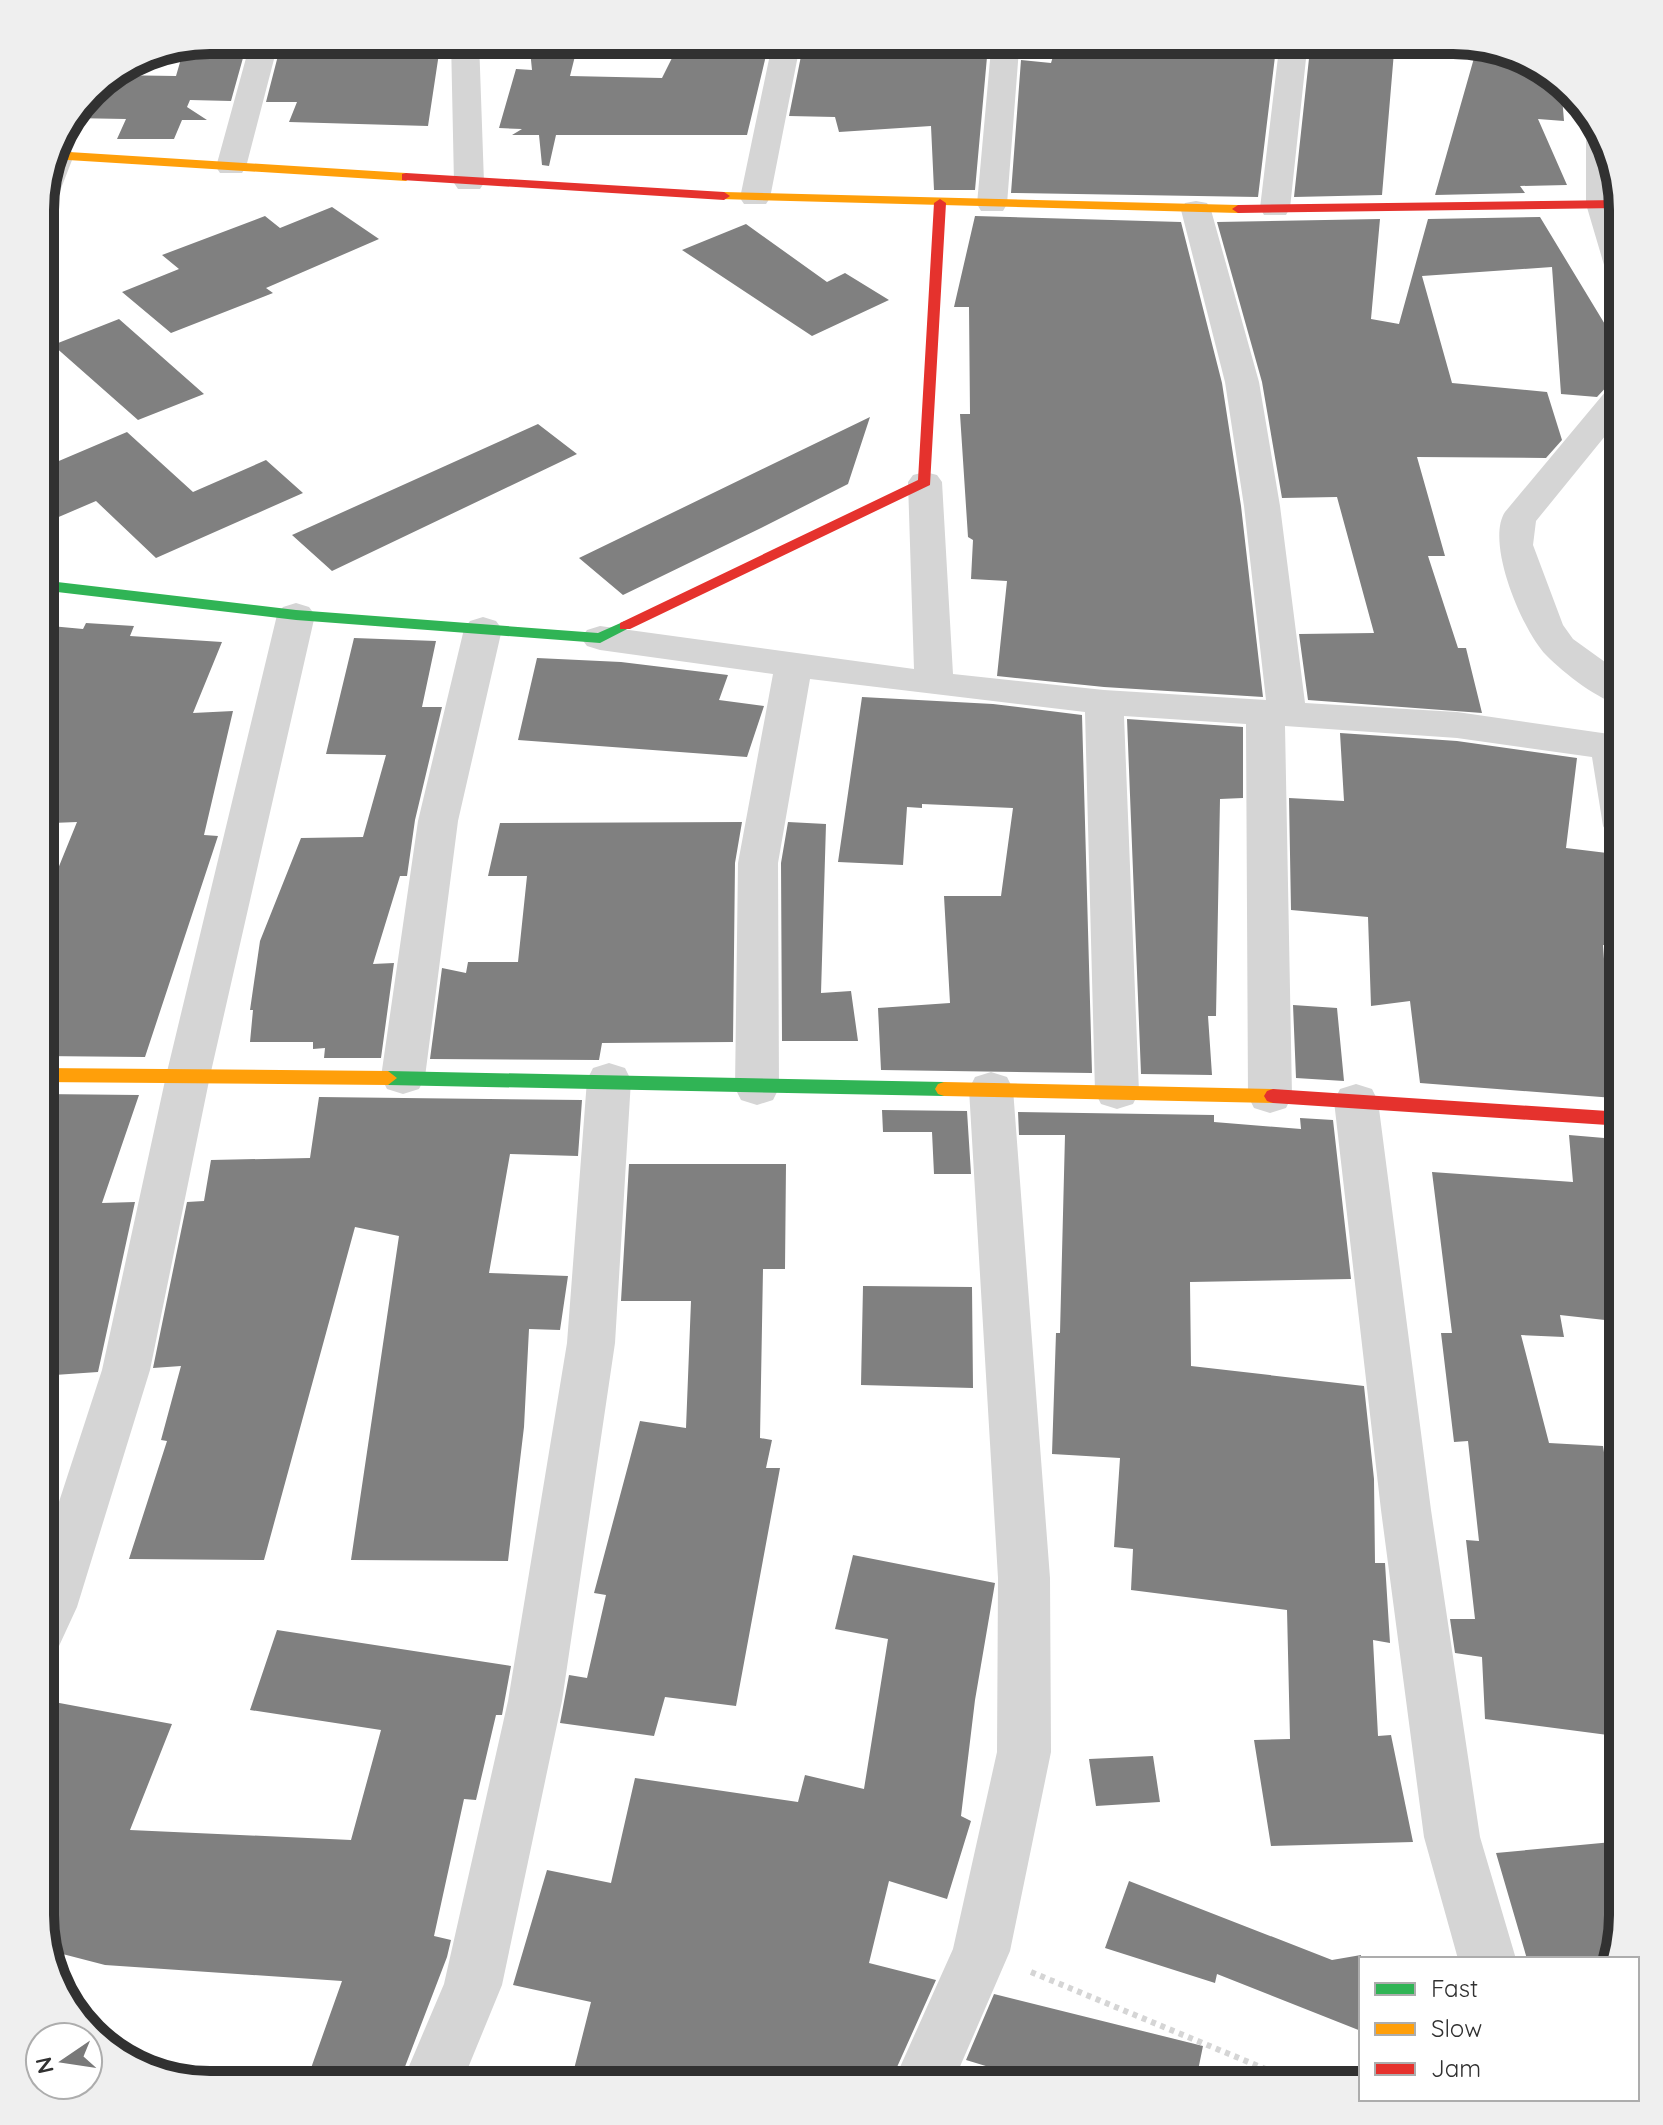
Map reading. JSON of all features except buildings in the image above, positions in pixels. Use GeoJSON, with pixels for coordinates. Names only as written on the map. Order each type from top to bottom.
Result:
{"type":"FeatureCollection","features":[{"type":"Feature","properties":{"kind":"street"},"geometry":{"type":"LineString","coordinates":[[231,167],[261,54]]}},
{"type":"Feature","properties":{"kind":"street"},"geometry":{"type":"LineString","coordinates":[[465,54],[469,183]]}},
{"type":"Feature","properties":{"kind":"street"},"geometry":{"type":"LineString","coordinates":[[755,198],[784,54]]}},
{"type":"Feature","properties":{"kind":"street"},"geometry":{"type":"LineString","coordinates":[[992,204],[1005,54]]}},
{"type":"Feature","properties":{"kind":"street"},"geometry":{"type":"LineString","coordinates":[[1275,208],[1292,54]]}},
{"type":"Feature","properties":{"kind":"street"},"geometry":{"type":"LineString","coordinates":[[64,156],[469,183],[755,198],[1196,210],[1609,204]]}},
{"type":"Feature","properties":{"kind":"street"},"geometry":{"type":"LineString","coordinates":[[934,684],[925,482],[940,203]]}},
{"type":"Feature","properties":{"kind":"street"},"geometry":{"type":"LineString","coordinates":[[1196,210],[1242,382],[1262,506],[1276,713],[1270,1096]]}},
{"type":"Feature","properties":{"kind":"street"},"geometry":{"type":"LineString","coordinates":[[1609,409],[1518,520],[1515,545],[1545,628],[1560,647],[1609,684]]}},
{"type":"Feature","properties":{"kind":"street"},"geometry":{"type":"LineString","coordinates":[[600,638],[925,482]]}},
{"type":"Feature","properties":{"kind":"street"},"geometry":{"type":"LineString","coordinates":[[54,587],[296,615],[600,638],[934,684],[1104,702],[1457,725],[1609,746]]}},
{"type":"Feature","properties":{"kind":"street"},"geometry":{"type":"LineString","coordinates":[[54,1598],[126,1370],[188,1076],[296,615]]}},
{"type":"Feature","properties":{"kind":"street"},"geometry":{"type":"LineString","coordinates":[[403,1077],[438,821],[483,629]]}},
{"type":"Feature","properties":{"kind":"street"},"geometry":{"type":"LineString","coordinates":[[757,1088],[758,863],[794,665]]}},
{"type":"Feature","properties":{"kind":"street"},"geometry":{"type":"LineString","coordinates":[[1104,702],[1117,1092]]}},
{"type":"Feature","properties":{"kind":"street"},"geometry":{"type":"LineString","coordinates":[[54,1075],[609,1080],[757,1088],[991,1089],[1270,1096],[1609,1118]]}},
{"type":"Feature","properties":{"kind":"street"},"geometry":{"type":"LineString","coordinates":[[437,2071],[473,1985],[535,1701],[591,1343],[609,1080]]}},
{"type":"Feature","properties":{"kind":"street"},"geometry":{"type":"LineString","coordinates":[[928,2071],[981,1951],[1024,1752],[1024,1578],[991,1089]]}},
{"type":"Feature","properties":{"kind":"street"},"geometry":{"type":"LineString","coordinates":[[1356,1101],[1406,1510],[1452,1837],[1486,1957]]}},
{"type":"Feature","properties":{"kind":"path"},"geometry":{"type":"LineString","coordinates":[[981,1951],[1270,2071]]}},
{"type":"Feature","properties":{"kind":"traffic: fast"},"geometry":{"type":"LineString","coordinates":[[54,587],[296,615],[600,638],[625,626]]}},
{"type":"Feature","properties":{"kind":"traffic: fast"},"geometry":{"type":"LineString","coordinates":[[388,1078],[944,1089]]}},
{"type":"Feature","properties":{"kind":"traffic: slow"},"geometry":{"type":"LineString","coordinates":[[64,156],[406,177]]}},
{"type":"Feature","properties":{"kind":"traffic: slow"},"geometry":{"type":"LineString","coordinates":[[724,196],[1238,209]]}},
{"type":"Feature","properties":{"kind":"traffic: slow"},"geometry":{"type":"LineString","coordinates":[[54,1075],[388,1078]]}},
{"type":"Feature","properties":{"kind":"traffic: slow"},"geometry":{"type":"LineString","coordinates":[[944,1089],[1273,1096]]}},
{"type":"Feature","properties":{"kind":"traffic: jam"},"geometry":{"type":"LineString","coordinates":[[406,177],[724,196]]}},
{"type":"Feature","properties":{"kind":"traffic: jam"},"geometry":{"type":"LineString","coordinates":[[625,626],[925,482],[940,203]]}},
{"type":"Feature","properties":{"kind":"traffic: jam"},"geometry":{"type":"LineString","coordinates":[[1238,209],[1609,204]]}},
{"type":"Feature","properties":{"kind":"traffic: jam"},"geometry":{"type":"LineString","coordinates":[[1273,1096],[1609,1118]]}}]}
